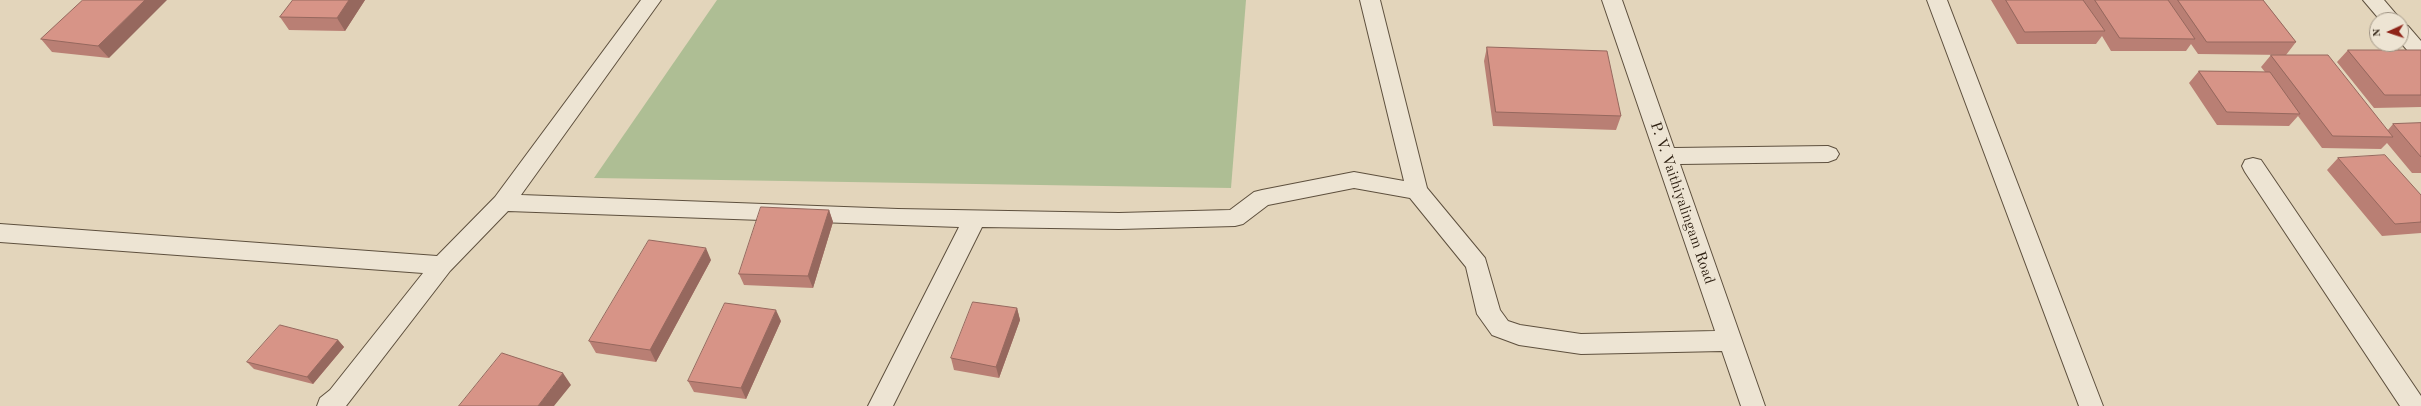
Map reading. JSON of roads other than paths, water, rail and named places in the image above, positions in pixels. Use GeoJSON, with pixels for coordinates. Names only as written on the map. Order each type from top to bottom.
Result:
{"type":"FeatureCollection","features":[{"type":"Feature","properties":{"kind":"street"},"geometry":{"type":"LineString","coordinates":[[329,406],[339,397],[442,265],[503,203],[651,0]]}},
{"type":"Feature","properties":{"kind":"street"},"geometry":{"type":"LineString","coordinates":[[1370,0],[1417,192],[1477,264],[1489,314],[1500,328],[1519,335],[1581,344],[1730,341]]}},
{"type":"Feature","properties":{"kind":"street","name":"P. V. Vaithiyalingam Road"},"geometry":{"type":"LineString","coordinates":[[1612,0],[1753,406]]}},
{"type":"Feature","properties":{"kind":"street"},"geometry":{"type":"LineString","coordinates":[[1937,0],[2091,406]]}},
{"type":"Feature","properties":{"kind":"street"},"geometry":{"type":"LineString","coordinates":[[2373,0],[2384,12]]}},
{"type":"Feature","properties":{"kind":"street"},"geometry":{"type":"LineString","coordinates":[[2409,40],[2421,53]]}},
{"type":"Feature","properties":{"kind":"street"},"geometry":{"type":"LineString","coordinates":[[1665,156],[1828,154]]}},
{"type":"Feature","properties":{"kind":"street"},"geometry":{"type":"LineString","coordinates":[[2253,166],[2414,406]]}},
{"type":"Feature","properties":{"kind":"street"},"geometry":{"type":"LineString","coordinates":[[503,203],[975,218],[1119,221],[1235,218],[1262,198],[1354,180],[1417,192]]}},
{"type":"Feature","properties":{"kind":"street"},"geometry":{"type":"LineString","coordinates":[[880,406],[975,218]]}},
{"type":"Feature","properties":{"kind":"street"},"geometry":{"type":"LineString","coordinates":[[0,233],[442,265]]}}]}
